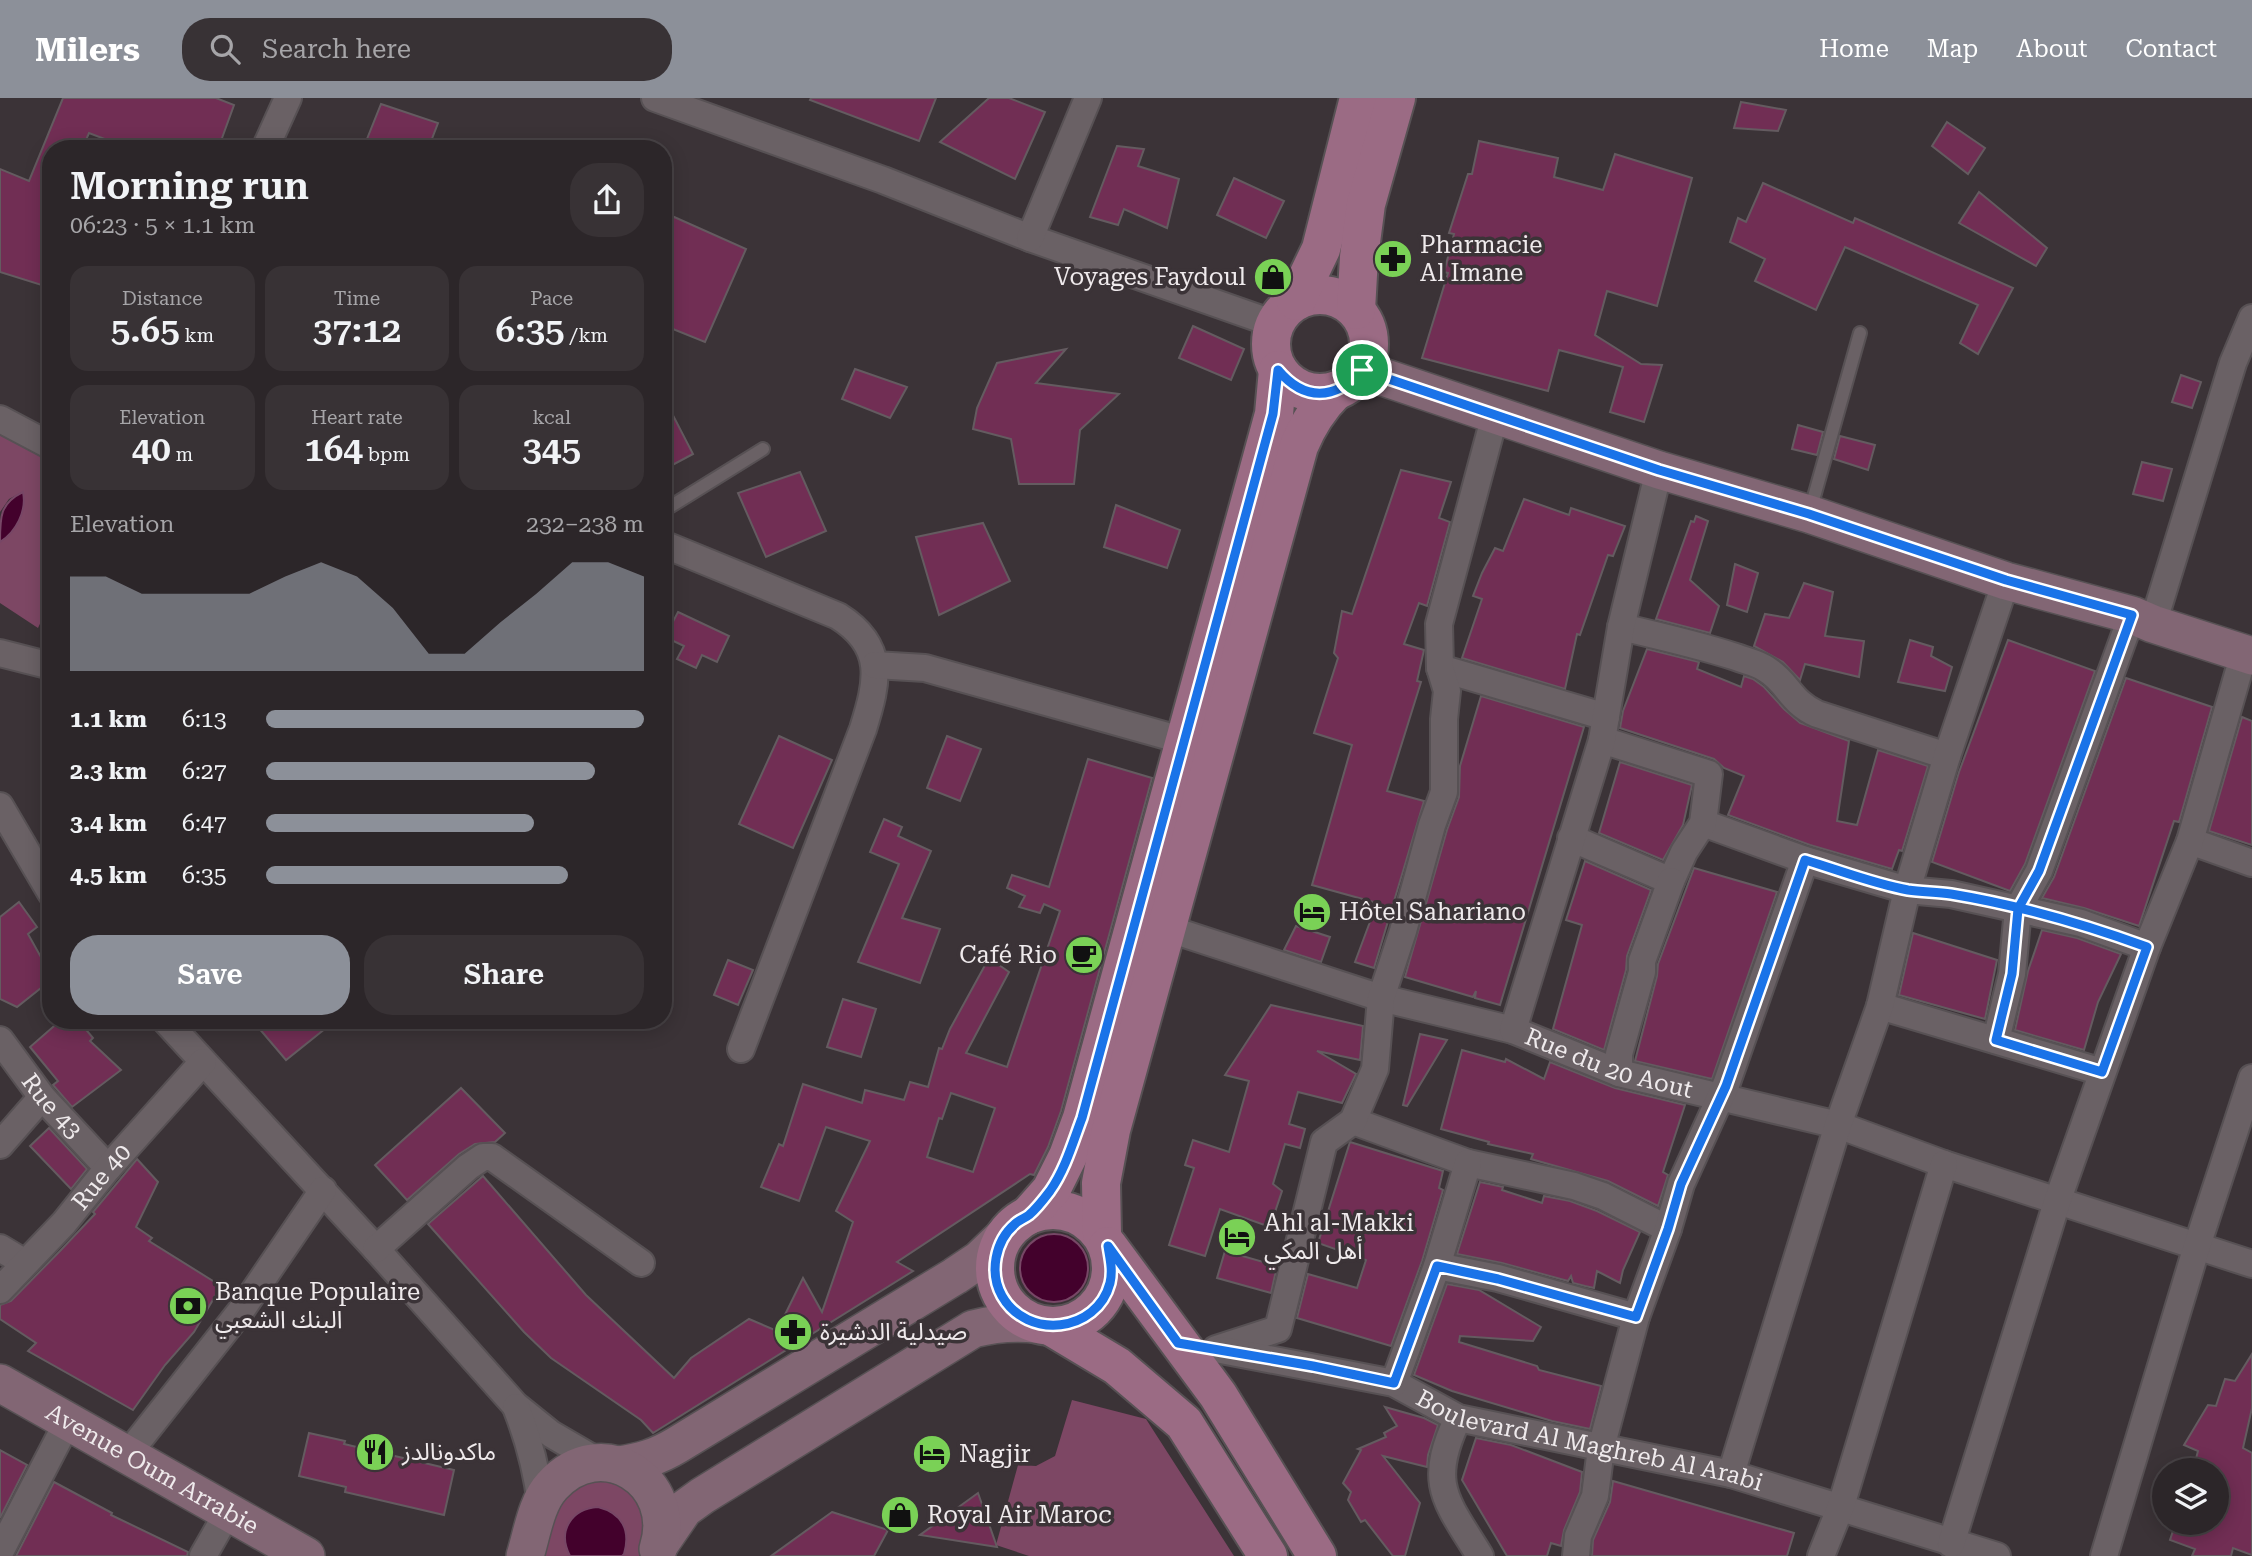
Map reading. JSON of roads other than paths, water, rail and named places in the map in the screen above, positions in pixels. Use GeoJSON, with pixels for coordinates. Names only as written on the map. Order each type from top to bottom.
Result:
{"type":"FeatureCollection","features":[{"type":"Feature","properties":{"kind":"main road"},"geometry":{"type":"LineString","coordinates":[[1349,381],[1319,394],[1289,383],[1278,370],[1270,339],[1321,249],[1359,98]]}},
{"type":"Feature","properties":{"kind":"main road"},"geometry":{"type":"LineString","coordinates":[[1356,310],[1366,204],[1396,98]]}},
{"type":"Feature","properties":{"kind":"main road"},"geometry":{"type":"LineString","coordinates":[[1044,1325],[1071,1324],[1088,1315],[1102,1301],[1110,1284],[1112,1265],[1105,1241],[1101,1183],[1104,1156],[1299,446],[1316,411],[1349,381],[1368,355],[1369,339],[1365,324],[1356,310],[1343,301],[1328,296],[1312,296],[1286,313]]}},
{"type":"Feature","properties":{"kind":"main road"},"geometry":{"type":"LineString","coordinates":[[1268,1556],[1184,1423],[1117,1366],[1044,1325],[1022,1318],[1010,1308],[1001,1295],[995,1264],[998,1249],[1051,1190],[1068,1156],[1082,1118],[1273,414],[1278,370]]}},
{"type":"Feature","properties":{"kind":"main road"},"geometry":{"type":"LineString","coordinates":[[1017,1225],[1045,1210],[1076,1214],[1091,1223],[1219,1395],[1317,1556]]}},
{"type":"Feature","properties":{"kind":"street"},"geometry":{"type":"LineString","coordinates":[[269,140],[288,98]]}},
{"type":"Feature","properties":{"kind":"street"},"geometry":{"type":"LineString","coordinates":[[655,98],[883,180],[1030,238],[1286,313]]}},
{"type":"Feature","properties":{"kind":"street"},"geometry":{"type":"LineString","coordinates":[[1030,238],[1088,98]]}},
{"type":"Feature","properties":{"kind":"street"},"geometry":{"type":"LineString","coordinates":[[1996,1040],[2012,974],[2018,909],[2039,871],[2243,366],[2252,318]]}},
{"type":"Feature","properties":{"kind":"street"},"geometry":{"type":"LineString","coordinates":[[1349,381],[1495,415],[1659,470],[1809,514],[2006,580],[2248,654],[2190,841],[2147,947],[2057,1202],[1951,1544]]}},
{"type":"Feature","properties":{"kind":"street"},"geometry":{"type":"LineString","coordinates":[[1216,1349],[1278,1329],[1324,1142],[1353,1121],[1375,1069],[1381,998],[1404,930],[1432,825],[1444,792],[1444,719],[1447,691],[1440,668],[1439,624],[1495,415]]}},
{"type":"Feature","properties":{"kind":"street"},"geometry":{"type":"LineString","coordinates":[[0,419],[42,441]]}},
{"type":"Feature","properties":{"kind":"street"},"geometry":{"type":"LineString","coordinates":[[1513,1030],[1604,729],[1621,626],[1659,470]]}},
{"type":"Feature","properties":{"kind":"street"},"geometry":{"type":"LineString","coordinates":[[672,548],[838,616],[863,636],[875,665],[874,690],[863,729],[741,1049]]}},
{"type":"Feature","properties":{"kind":"street"},"geometry":{"type":"LineString","coordinates":[[1731,1474],[1838,1125],[1880,1006],[1907,890],[1947,756],[2006,580]]}},
{"type":"Feature","properties":{"kind":"street"},"geometry":{"type":"LineString","coordinates":[[1621,626],[1710,649],[1764,667],[1781,680],[1788,692],[1804,708],[1817,715],[1947,756]]}},
{"type":"Feature","properties":{"kind":"street"},"geometry":{"type":"LineString","coordinates":[[0,653],[42,657]]}},
{"type":"Feature","properties":{"kind":"street"},"geometry":{"type":"LineString","coordinates":[[875,665],[925,668],[1185,741]]}},
{"type":"Feature","properties":{"kind":"street"},"geometry":{"type":"LineString","coordinates":[[1440,668],[1604,729],[1709,774],[1703,823],[1684,852],[1671,881],[1642,961],[1642,972],[1619,1054],[1619,1073]]}},
{"type":"Feature","properties":{"kind":"street"},"geometry":{"type":"LineString","coordinates":[[0,806],[42,878]]}},
{"type":"Feature","properties":{"kind":"street"},"geometry":{"type":"LineString","coordinates":[[1703,823],[1805,860],[1907,890],[1951,894],[2081,923],[2147,947]]}},
{"type":"Feature","properties":{"kind":"street"},"geometry":{"type":"LineString","coordinates":[[1570,838],[1671,881]]}},
{"type":"Feature","properties":{"kind":"street"},"geometry":{"type":"LineString","coordinates":[[2190,841],[2252,863]]}},
{"type":"Feature","properties":{"kind":"street"},"geometry":{"type":"LineString","coordinates":[[1576,1556],[1578,1536],[1595,1496],[1601,1448],[1636,1317],[1668,1229],[1681,1184],[1718,1097],[1726,1086],[1805,860]]}},
{"type":"Feature","properties":{"kind":"street","name":"Rue du 20 Aout"},"geometry":{"type":"LineString","coordinates":[[1166,928],[1381,998],[1513,1030],[1619,1073],[1838,1125],[2057,1202],[2252,1264]]}},
{"type":"Feature","properties":{"kind":"street"},"geometry":{"type":"LineString","coordinates":[[1880,1006],[2102,1072]]}},
{"type":"Feature","properties":{"kind":"street"},"geometry":{"type":"LineString","coordinates":[[173,1029],[323,1190],[515,1405],[551,1434],[609,1464],[636,1474],[651,1488],[660,1505],[663,1525],[658,1550]]}},
{"type":"Feature","properties":{"kind":"street","name":"Rue 43"},"geometry":{"type":"LineString","coordinates":[[0,1040],[42,1097],[108,1168]]}},
{"type":"Feature","properties":{"kind":"street","name":"Rue 40"},"geometry":{"type":"LineString","coordinates":[[0,1290],[64,1223],[108,1168],[203,1062]]}},
{"type":"Feature","properties":{"kind":"street"},"geometry":{"type":"LineString","coordinates":[[2104,1556],[2197,1246],[2252,1078]]}},
{"type":"Feature","properties":{"kind":"street"},"geometry":{"type":"LineString","coordinates":[[0,1144],[42,1097]]}},
{"type":"Feature","properties":{"kind":"street"},"geometry":{"type":"LineString","coordinates":[[1353,1121],[1468,1163],[1574,1186],[1603,1196],[1668,1229]]}},
{"type":"Feature","properties":{"kind":"street"},"geometry":{"type":"LineString","coordinates":[[376,1249],[468,1167],[483,1157],[492,1157],[641,1263]]}},
{"type":"Feature","properties":{"kind":"street"},"geometry":{"type":"LineString","coordinates":[[1394,1383],[1437,1266],[1468,1163]]}},
{"type":"Feature","properties":{"kind":"street"},"geometry":{"type":"LineString","coordinates":[[1821,1556],[1841,1506],[1944,1164]]}},
{"type":"Feature","properties":{"kind":"street"},"geometry":{"type":"LineString","coordinates":[[127,1455],[240,1312],[323,1190]]}},
{"type":"Feature","properties":{"kind":"street"},"geometry":{"type":"LineString","coordinates":[[524,1556],[541,1505],[550,1488],[563,1475],[580,1466],[638,1463],[677,1445],[979,1261],[1017,1225]]}},
{"type":"Feature","properties":{"kind":"street"},"geometry":{"type":"LineString","coordinates":[[0,1248],[25,1264]]}},
{"type":"Feature","properties":{"kind":"street"},"geometry":{"type":"LineString","coordinates":[[1437,1266],[1498,1279],[1636,1317]]}},
{"type":"Feature","properties":{"kind":"street"},"geometry":{"type":"LineString","coordinates":[[658,1550],[673,1521],[702,1496],[974,1329],[993,1323],[1044,1325]]}},
{"type":"Feature","properties":{"kind":"street","name":"Boulevard Al Maghreb Al Arabi"},"geometry":{"type":"LineString","coordinates":[[1178,1343],[1394,1383],[1458,1418],[1731,1474],[1997,1556]]}},
{"type":"Feature","properties":{"kind":"street","name":"Avenue Oum Arrabie"},"geometry":{"type":"LineString","coordinates":[[0,1383],[306,1556]]}},
{"type":"Feature","properties":{"kind":"street"},"geometry":{"type":"LineString","coordinates":[[515,1405],[538,1473],[541,1505]]}},
{"type":"Feature","properties":{"kind":"street"},"geometry":{"type":"LineString","coordinates":[[1458,1418],[1446,1444],[1441,1469],[1442,1479],[1451,1509],[1480,1556]]}},
{"type":"Feature","properties":{"kind":"street"},"geometry":{"type":"LineString","coordinates":[[0,1552],[67,1423]]}},
{"type":"Feature","properties":{"kind":"street"},"geometry":{"type":"LineString","coordinates":[[202,1556],[228,1512]]}},
{"type":"Feature","properties":{"kind":"lane"},"geometry":{"type":"LineString","coordinates":[[1809,514],[1860,334]]}},
{"type":"Feature","properties":{"kind":"lane"},"geometry":{"type":"LineString","coordinates":[[672,505],[763,449]]}},
{"type":"Feature","properties":{"kind":"place","name":"Pharmacie Al Imane"},"geometry":{"type":"Point","coordinates":[1393,259]}},
{"type":"Feature","properties":{"kind":"place","name":"Voyages Faydoul"},"geometry":{"type":"Point","coordinates":[1273,277]}},
{"type":"Feature","properties":{"kind":"place","name":"Hôtel Sahariano"},"geometry":{"type":"Point","coordinates":[1312,912]}},
{"type":"Feature","properties":{"kind":"place","name":"Café Rio"},"geometry":{"type":"Point","coordinates":[1084,955]}},
{"type":"Feature","properties":{"kind":"place","name":"Ahl al-Makki أهل المكي"},"geometry":{"type":"Point","coordinates":[1237,1237]}},
{"type":"Feature","properties":{"kind":"place","name":"Banque Populaire البنك الشعبي"},"geometry":{"type":"Point","coordinates":[188,1306]}},
{"type":"Feature","properties":{"kind":"place","name":"صيدلية الدشيرة"},"geometry":{"type":"Point","coordinates":[793,1332]}},
{"type":"Feature","properties":{"kind":"place","name":"ماكدونالدز"},"geometry":{"type":"Point","coordinates":[375,1452]}},
{"type":"Feature","properties":{"kind":"place","name":"Nagjir"},"geometry":{"type":"Point","coordinates":[932,1454]}},
{"type":"Feature","properties":{"kind":"place","name":"Royal Air Maroc"},"geometry":{"type":"Point","coordinates":[900,1515]}}]}
